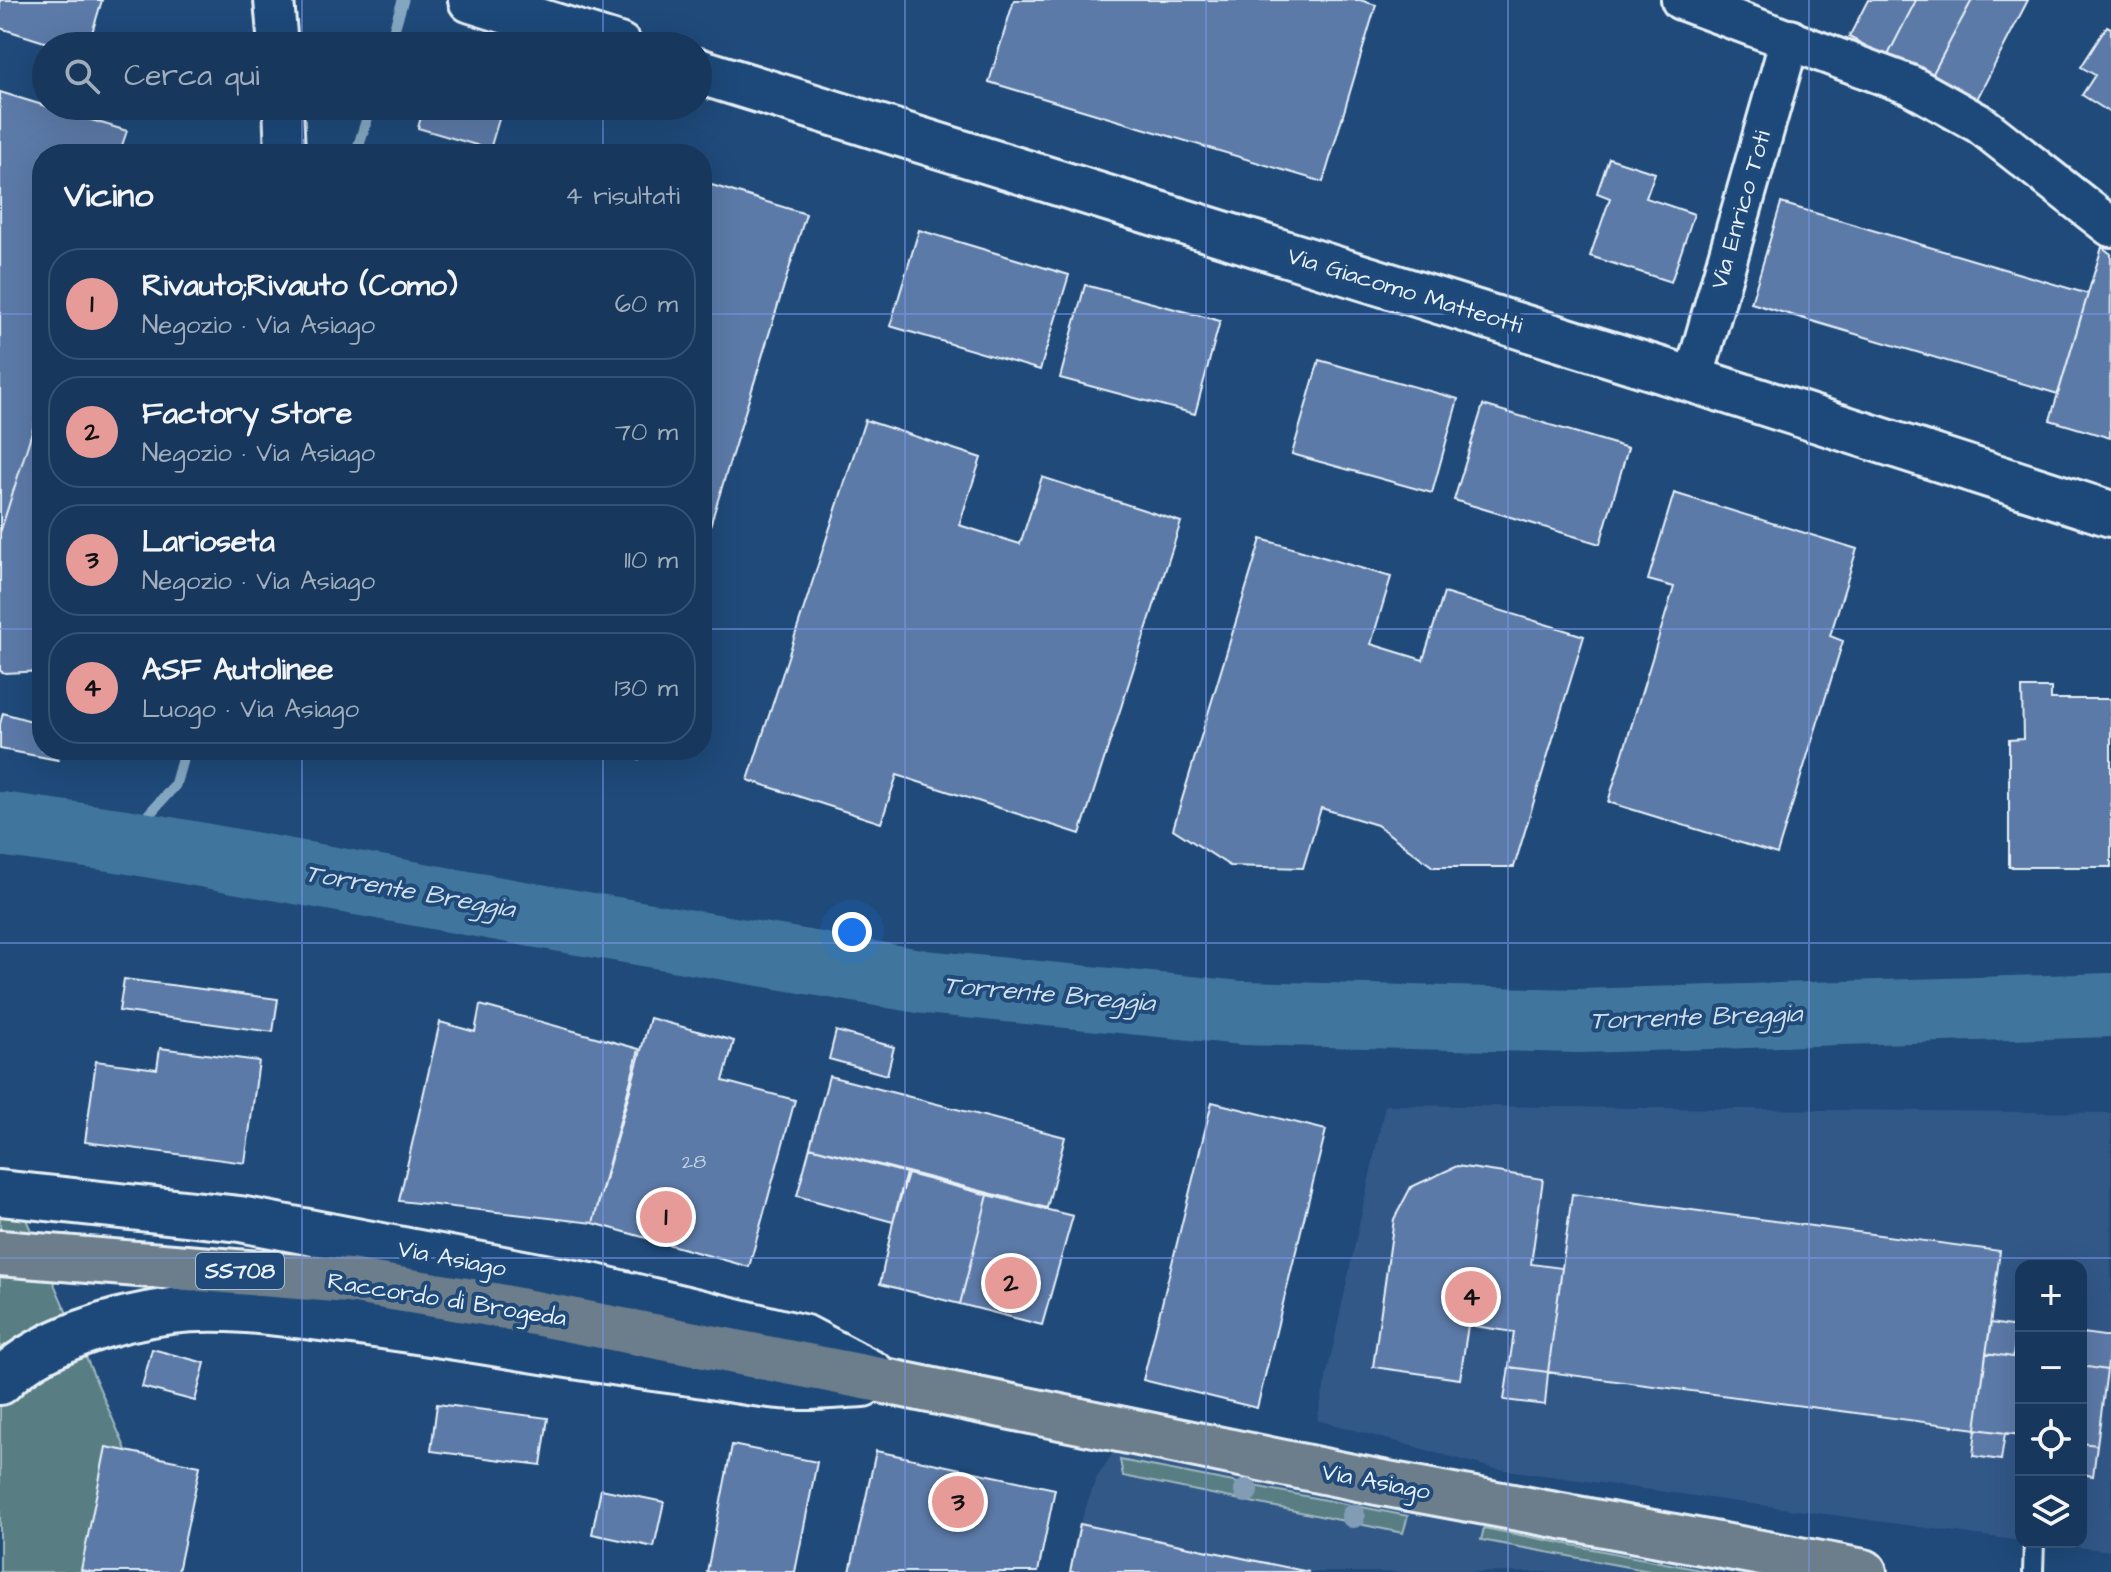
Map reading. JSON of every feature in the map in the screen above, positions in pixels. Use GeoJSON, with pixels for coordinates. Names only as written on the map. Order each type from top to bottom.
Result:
{"type":"FeatureCollection","features":[{"type":"Feature","properties":{"kind":"main road","name":"Raccordo di Brogeda"},"geometry":{"type":"LineString","coordinates":[[0,1253],[349,1281],[493,1305],[890,1382]]}},
{"type":"Feature","properties":{"kind":"main road","name":"Via Asiago"},"geometry":{"type":"LineString","coordinates":[[890,1382],[1393,1485],[1864,1572]]}},
{"type":"Feature","properties":{"kind":"street"},"geometry":{"type":"LineString","coordinates":[[274,0],[277,32]]}},
{"type":"Feature","properties":{"kind":"street"},"geometry":{"type":"LineString","coordinates":[[471,0],[574,32]]}},
{"type":"Feature","properties":{"kind":"street"},"geometry":{"type":"LineString","coordinates":[[1681,0],[1910,85],[1980,124],[2111,227]]}},
{"type":"Feature","properties":{"kind":"street","name":"Via Enrico Toti"},"geometry":{"type":"LineString","coordinates":[[1693,380],[1790,39]]}},
{"type":"Feature","properties":{"kind":"street","name":"Via Giacomo Matteotti"},"geometry":{"type":"LineString","coordinates":[[712,75],[1693,380],[2111,514]]}},
{"type":"Feature","properties":{"kind":"street"},"geometry":{"type":"LineString","coordinates":[[284,120],[285,144]]}},
{"type":"Feature","properties":{"kind":"street","name":"Via Asiago"},"geometry":{"type":"LineString","coordinates":[[0,1193],[240,1219],[591,1286],[805,1338],[890,1382]]}},
{"type":"Feature","properties":{"kind":"street","name":"Via Asiago"},"geometry":{"type":"LineString","coordinates":[[5,1374],[78,1335],[125,1319],[172,1311],[220,1310],[369,1324],[611,1362],[800,1387],[890,1382]]}},
{"type":"Feature","properties":{"kind":"lane"},"geometry":{"type":"LineString","coordinates":[[2033,1572],[2034,1548]]}},
{"type":"Feature","properties":{"kind":"shaded area"},"geometry":{"type":"Polygon","coordinates":[[[1385,1105],[2111,1113],[2111,1551],[2085,1548],[2087,1260],[2015,1260],[2015,1540],[1492,1468],[1317,1420],[1385,1105]]]}},
{"type":"Feature","properties":{"kind":"shaded area"},"geometry":{"type":"Polygon","coordinates":[[[1127,1431],[1864,1572],[1070,1572],[1080,1524],[1096,1479],[1127,1431]]]}},
{"type":"Feature","properties":{"kind":"green space"},"geometry":{"type":"Polygon","coordinates":[[[0,1188],[13,1189],[179,1572],[0,1572],[0,1188]]]}},
{"type":"Feature","properties":{"kind":"green space"},"geometry":{"type":"Polygon","coordinates":[[[1120,1460],[1408,1516],[1403,1533],[1123,1476],[1120,1460]]]}},
{"type":"Feature","properties":{"kind":"green space"},"geometry":{"type":"Polygon","coordinates":[[[1484,1528],[1711,1572],[1655,1572],[1481,1540],[1484,1528]]]}},
{"type":"Feature","properties":{"kind":"building"},"geometry":{"type":"Polygon","coordinates":[[[0,0],[102,0],[92,32],[32,32],[32,38],[0,28],[0,0]]]}},
{"type":"Feature","properties":{"kind":"building"},"geometry":{"type":"Polygon","coordinates":[[[1014,0],[1360,0],[1376,5],[1323,182],[989,82],[1014,0]]]}},
{"type":"Feature","properties":{"kind":"building"},"geometry":{"type":"Polygon","coordinates":[[[1868,0],[1916,0],[1887,57],[1849,37],[1868,0]]]}},
{"type":"Feature","properties":{"kind":"building"},"geometry":{"type":"Polygon","coordinates":[[[1916,0],[1972,0],[1930,79],[1887,57],[1916,0]]]}},
{"type":"Feature","properties":{"kind":"building"},"geometry":{"type":"Polygon","coordinates":[[[1972,0],[2028,0],[1975,103],[1930,79],[1972,0]]]}},
{"type":"Feature","properties":{"kind":"building"},"geometry":{"type":"Polygon","coordinates":[[[2107,26],[2111,28],[2111,113],[2082,95],[2095,75],[2081,67],[2107,26]]]}},
{"type":"Feature","properties":{"kind":"building"},"geometry":{"type":"Polygon","coordinates":[[[0,92],[32,102],[32,120],[91,120],[127,131],[122,144],[32,144],[32,432],[0,533],[0,92]]]}},
{"type":"Feature","properties":{"kind":"building"},"geometry":{"type":"Polygon","coordinates":[[[420,120],[499,120],[492,144],[473,144],[418,128],[420,120]]]}},
{"type":"Feature","properties":{"kind":"building"},"geometry":{"type":"Polygon","coordinates":[[[1609,158],[1655,173],[1646,198],[1694,214],[1671,282],[1590,256],[1610,198],[1597,193],[1609,158]]]}},
{"type":"Feature","properties":{"kind":"building"},"geometry":{"type":"Polygon","coordinates":[[[712,185],[806,214],[712,520],[712,185]]]}},
{"type":"Feature","properties":{"kind":"building"},"geometry":{"type":"Polygon","coordinates":[[[1781,203],[2088,294],[2058,394],[1751,303],[1781,203]]]}},
{"type":"Feature","properties":{"kind":"building"},"geometry":{"type":"Polygon","coordinates":[[[919,230],[1069,275],[1040,370],[890,326],[919,230]]]}},
{"type":"Feature","properties":{"kind":"building"},"geometry":{"type":"Polygon","coordinates":[[[2102,247],[2111,254],[2110,438],[2050,420],[2102,247]]]}},
{"type":"Feature","properties":{"kind":"building"},"geometry":{"type":"Polygon","coordinates":[[[1085,285],[1220,321],[1195,414],[1060,378],[1085,285]]]}},
{"type":"Feature","properties":{"kind":"building"},"geometry":{"type":"Polygon","coordinates":[[[1319,360],[1458,399],[1432,493],[1292,454],[1319,360]]]}},
{"type":"Feature","properties":{"kind":"building"},"geometry":{"type":"Polygon","coordinates":[[[1483,405],[1628,448],[1600,544],[1454,500],[1483,405]]]}},
{"type":"Feature","properties":{"kind":"building"},"geometry":{"type":"Polygon","coordinates":[[[865,420],[981,458],[959,525],[1020,544],[1042,477],[1181,522],[1080,834],[897,775],[881,823],[748,780],[865,420]]]}},
{"type":"Feature","properties":{"kind":"building"},"geometry":{"type":"Polygon","coordinates":[[[32,432],[32,672],[0,671],[0,533],[32,432]]]}},
{"type":"Feature","properties":{"kind":"building"},"geometry":{"type":"Polygon","coordinates":[[[1674,493],[1857,549],[1830,636],[1843,641],[1777,854],[1608,802],[1674,587],[1648,580],[1674,493]]]}},
{"type":"Feature","properties":{"kind":"building"},"geometry":{"type":"Polygon","coordinates":[[[1261,539],[1391,577],[1371,644],[1423,660],[1444,593],[1584,636],[1514,867],[1433,867],[1377,825],[1321,808],[1303,868],[1230,866],[1173,829],[1261,539]]]}},
{"type":"Feature","properties":{"kind":"building"},"geometry":{"type":"Polygon","coordinates":[[[2022,688],[2051,688],[2051,699],[2111,699],[2111,867],[2009,867],[2009,740],[2023,739],[2022,688]]]}},
{"type":"Feature","properties":{"kind":"building"},"geometry":{"type":"Polygon","coordinates":[[[3,713],[32,721],[32,755],[0,749],[3,713]]]}},
{"type":"Feature","properties":{"kind":"building"},"geometry":{"type":"Polygon","coordinates":[[[124,979],[278,999],[273,1032],[119,1011],[124,979]]]}},
{"type":"Feature","properties":{"kind":"building"},"geometry":{"type":"Polygon","coordinates":[[[480,1005],[639,1049],[593,1223],[399,1201],[440,1022],[475,1032],[480,1005]]]}},
{"type":"Feature","properties":{"kind":"building"},"geometry":{"type":"Polygon","coordinates":[[[650,1018],[734,1041],[723,1081],[795,1100],[749,1267],[593,1223],[650,1018]]]}},
{"type":"Feature","properties":{"kind":"building"},"geometry":{"type":"Polygon","coordinates":[[[836,1031],[894,1047],[887,1075],[829,1059],[836,1031]]]}},
{"type":"Feature","properties":{"kind":"building"},"geometry":{"type":"Polygon","coordinates":[[[160,1048],[259,1061],[245,1163],[85,1142],[96,1061],[157,1069],[160,1048]]]}},
{"type":"Feature","properties":{"kind":"building"},"geometry":{"type":"Polygon","coordinates":[[[829,1076],[1065,1137],[1047,1208],[810,1147],[829,1076]]]}},
{"type":"Feature","properties":{"kind":"building"},"geometry":{"type":"Polygon","coordinates":[[[1212,1102],[1326,1130],[1257,1408],[1143,1380],[1212,1102]]]}},
{"type":"Feature","properties":{"kind":"building"},"geometry":{"type":"Polygon","coordinates":[[[810,1147],[906,1173],[893,1222],[797,1196],[810,1147]]]}},
{"type":"Feature","properties":{"kind":"building"},"geometry":{"type":"Polygon","coordinates":[[[1457,1166],[1543,1179],[1531,1264],[1562,1268],[1548,1372],[1509,1367],[1514,1332],[1468,1325],[1460,1379],[1373,1367],[1394,1219],[1411,1187],[1457,1166]]]}},
{"type":"Feature","properties":{"kind":"building"},"geometry":{"type":"Polygon","coordinates":[[[908,1174],[988,1195],[960,1304],[880,1284],[893,1222],[908,1174]]]}},
{"type":"Feature","properties":{"kind":"building"},"geometry":{"type":"Polygon","coordinates":[[[1572,1194],[2000,1251],[1976,1429],[1548,1372],[1572,1194]]]}},
{"type":"Feature","properties":{"kind":"building"},"geometry":{"type":"Polygon","coordinates":[[[988,1195],[1073,1216],[1042,1325],[960,1304],[988,1195]]]}},
{"type":"Feature","properties":{"kind":"building"},"geometry":{"type":"Polygon","coordinates":[[[1991,1323],[2015,1327],[2013,1357],[1986,1353],[1991,1323]]]}},
{"type":"Feature","properties":{"kind":"building"},"geometry":{"type":"Polygon","coordinates":[[[2087,1334],[2111,1337],[2107,1370],[2087,1367],[2087,1334]]]}},
{"type":"Feature","properties":{"kind":"building"},"geometry":{"type":"Polygon","coordinates":[[[152,1349],[205,1363],[195,1401],[142,1387],[152,1349]]]}},
{"type":"Feature","properties":{"kind":"building"},"geometry":{"type":"Polygon","coordinates":[[[1986,1353],[2015,1357],[2015,1434],[1976,1429],[1986,1353]]]}},
{"type":"Feature","properties":{"kind":"building"},"geometry":{"type":"Polygon","coordinates":[[[1509,1367],[1548,1372],[1545,1405],[1504,1400],[1509,1367]]]}},
{"type":"Feature","properties":{"kind":"building"},"geometry":{"type":"Polygon","coordinates":[[[2087,1367],[2107,1370],[2097,1445],[2087,1444],[2087,1367]]]}},
{"type":"Feature","properties":{"kind":"building"},"geometry":{"type":"Polygon","coordinates":[[[437,1404],[548,1418],[541,1465],[431,1451],[437,1404]]]}},
{"type":"Feature","properties":{"kind":"building"},"geometry":{"type":"Polygon","coordinates":[[[1976,1429],[2005,1433],[2001,1460],[1973,1456],[1976,1429]]]}},
{"type":"Feature","properties":{"kind":"building"},"geometry":{"type":"Polygon","coordinates":[[[2087,1444],[2097,1445],[2093,1476],[2087,1475],[2087,1444]]]}},
{"type":"Feature","properties":{"kind":"building"},"geometry":{"type":"Polygon","coordinates":[[[732,1445],[817,1462],[795,1572],[707,1572],[732,1445]]]}},
{"type":"Feature","properties":{"kind":"building"},"geometry":{"type":"Polygon","coordinates":[[[106,1447],[200,1466],[178,1572],[81,1570],[106,1447]]]}},
{"type":"Feature","properties":{"kind":"building"},"geometry":{"type":"Polygon","coordinates":[[[876,1451],[1055,1489],[1038,1572],[850,1572],[876,1451]]]}},
{"type":"Feature","properties":{"kind":"building"},"geometry":{"type":"Polygon","coordinates":[[[601,1489],[664,1502],[654,1547],[592,1534],[601,1489]]]}},
{"type":"Feature","properties":{"kind":"building"},"geometry":{"type":"Polygon","coordinates":[[[1080,1524],[1309,1572],[1070,1572],[1080,1524]]]}},
{"type":"Feature","properties":{"kind":"waterway"},"geometry":{"type":"LineString","coordinates":[[393,32],[403,0]]}},
{"type":"Feature","properties":{"kind":"waterway"},"geometry":{"type":"LineString","coordinates":[[359,144],[367,120]]}},
{"type":"Feature","properties":{"kind":"waterway"},"geometry":{"type":"LineString","coordinates":[[125,841],[175,785],[182,760]]}},
{"type":"Feature","properties":{"kind":"waterway","name":"Torrente Breggia"},"geometry":{"type":"LineString","coordinates":[[0,824],[125,841],[925,982],[1242,1013],[1579,1021],[2111,1005]]}},
{"type":"Feature","properties":{"kind":"place","name":"Rivauto;Rivauto (Como)"},"geometry":{"type":"Point","coordinates":[666,1217]}},
{"type":"Feature","properties":{"kind":"place","name":"Factory Store"},"geometry":{"type":"Point","coordinates":[1011,1283]}},
{"type":"Feature","properties":{"kind":"place","name":"ASF Autolinee"},"geometry":{"type":"Point","coordinates":[1471,1297]}},
{"type":"Feature","properties":{"kind":"place","name":"Larioseta"},"geometry":{"type":"Point","coordinates":[958,1502]}}]}
